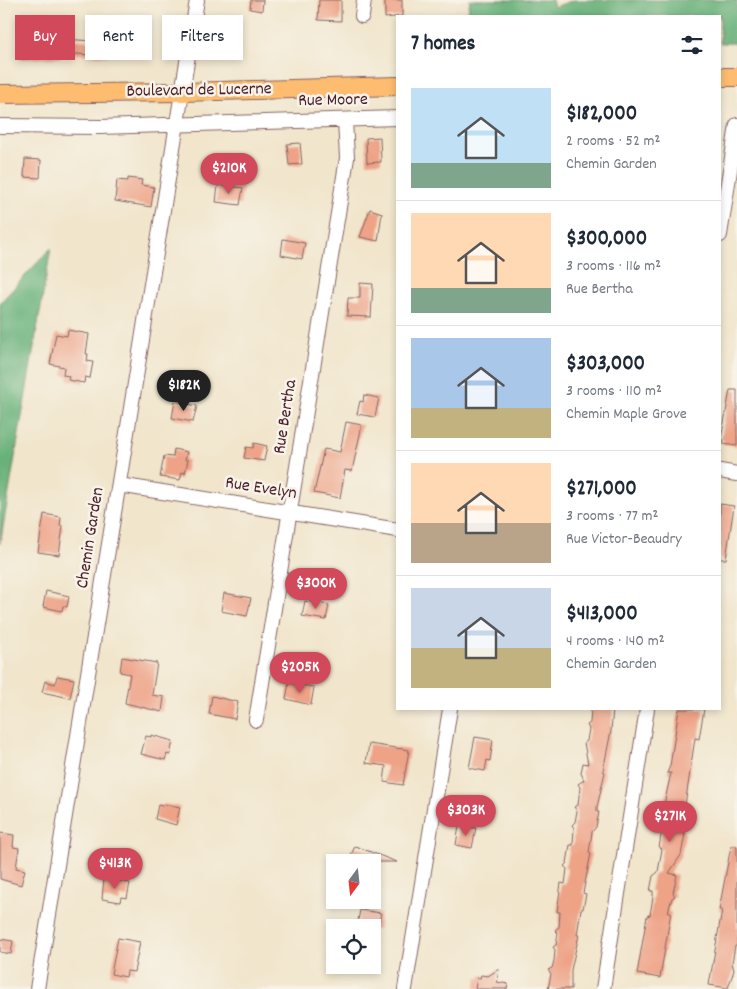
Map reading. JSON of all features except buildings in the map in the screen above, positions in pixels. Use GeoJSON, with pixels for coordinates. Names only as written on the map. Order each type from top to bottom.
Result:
{"type":"FeatureCollection","features":[{"type":"Feature","properties":{"kind":"main road"},"geometry":{"type":"LineString","coordinates":[[721,77],[737,77]]}},
{"type":"Feature","properties":{"kind":"main road","name":"Boulevard de Lucerne"},"geometry":{"type":"LineString","coordinates":[[0,94],[182,92],[396,86]]}},
{"type":"Feature","properties":{"kind":"street","name":"Chemin Garden"},"geometry":{"type":"LineString","coordinates":[[37,989],[197,0]]}},
{"type":"Feature","properties":{"kind":"street"},"geometry":{"type":"LineString","coordinates":[[362,16],[364,0]]}},
{"type":"Feature","properties":{"kind":"street","name":"Rue Moore"},"geometry":{"type":"LineString","coordinates":[[0,126],[100,126],[396,118]]}},
{"type":"Feature","properties":{"kind":"street","name":"Rue Bertha"},"geometry":{"type":"LineString","coordinates":[[256,720],[347,158],[345,120]]}},
{"type":"Feature","properties":{"kind":"street"},"geometry":{"type":"LineString","coordinates":[[721,229],[737,125]]}},
{"type":"Feature","properties":{"kind":"street"},"geometry":{"type":"LineString","coordinates":[[721,471],[737,474]]}},
{"type":"Feature","properties":{"kind":"street","name":"Rue Evelyn"},"geometry":{"type":"LineString","coordinates":[[119,486],[396,530]]}},
{"type":"Feature","properties":{"kind":"street"},"geometry":{"type":"LineString","coordinates":[[405,989],[450,710]]}},
{"type":"Feature","properties":{"kind":"street"},"geometry":{"type":"LineString","coordinates":[[603,989],[646,710]]}},
{"type":"Feature","properties":{"kind":"green space"},"geometry":{"type":"Polygon","coordinates":[[[470,0],[552,0],[554,7],[574,0],[737,0],[737,43],[721,43],[721,15],[467,15],[470,0]]]}},
{"type":"Feature","properties":{"kind":"green space"},"geometry":{"type":"Polygon","coordinates":[[[51,248],[0,544],[0,303],[51,248]]]}}]}
